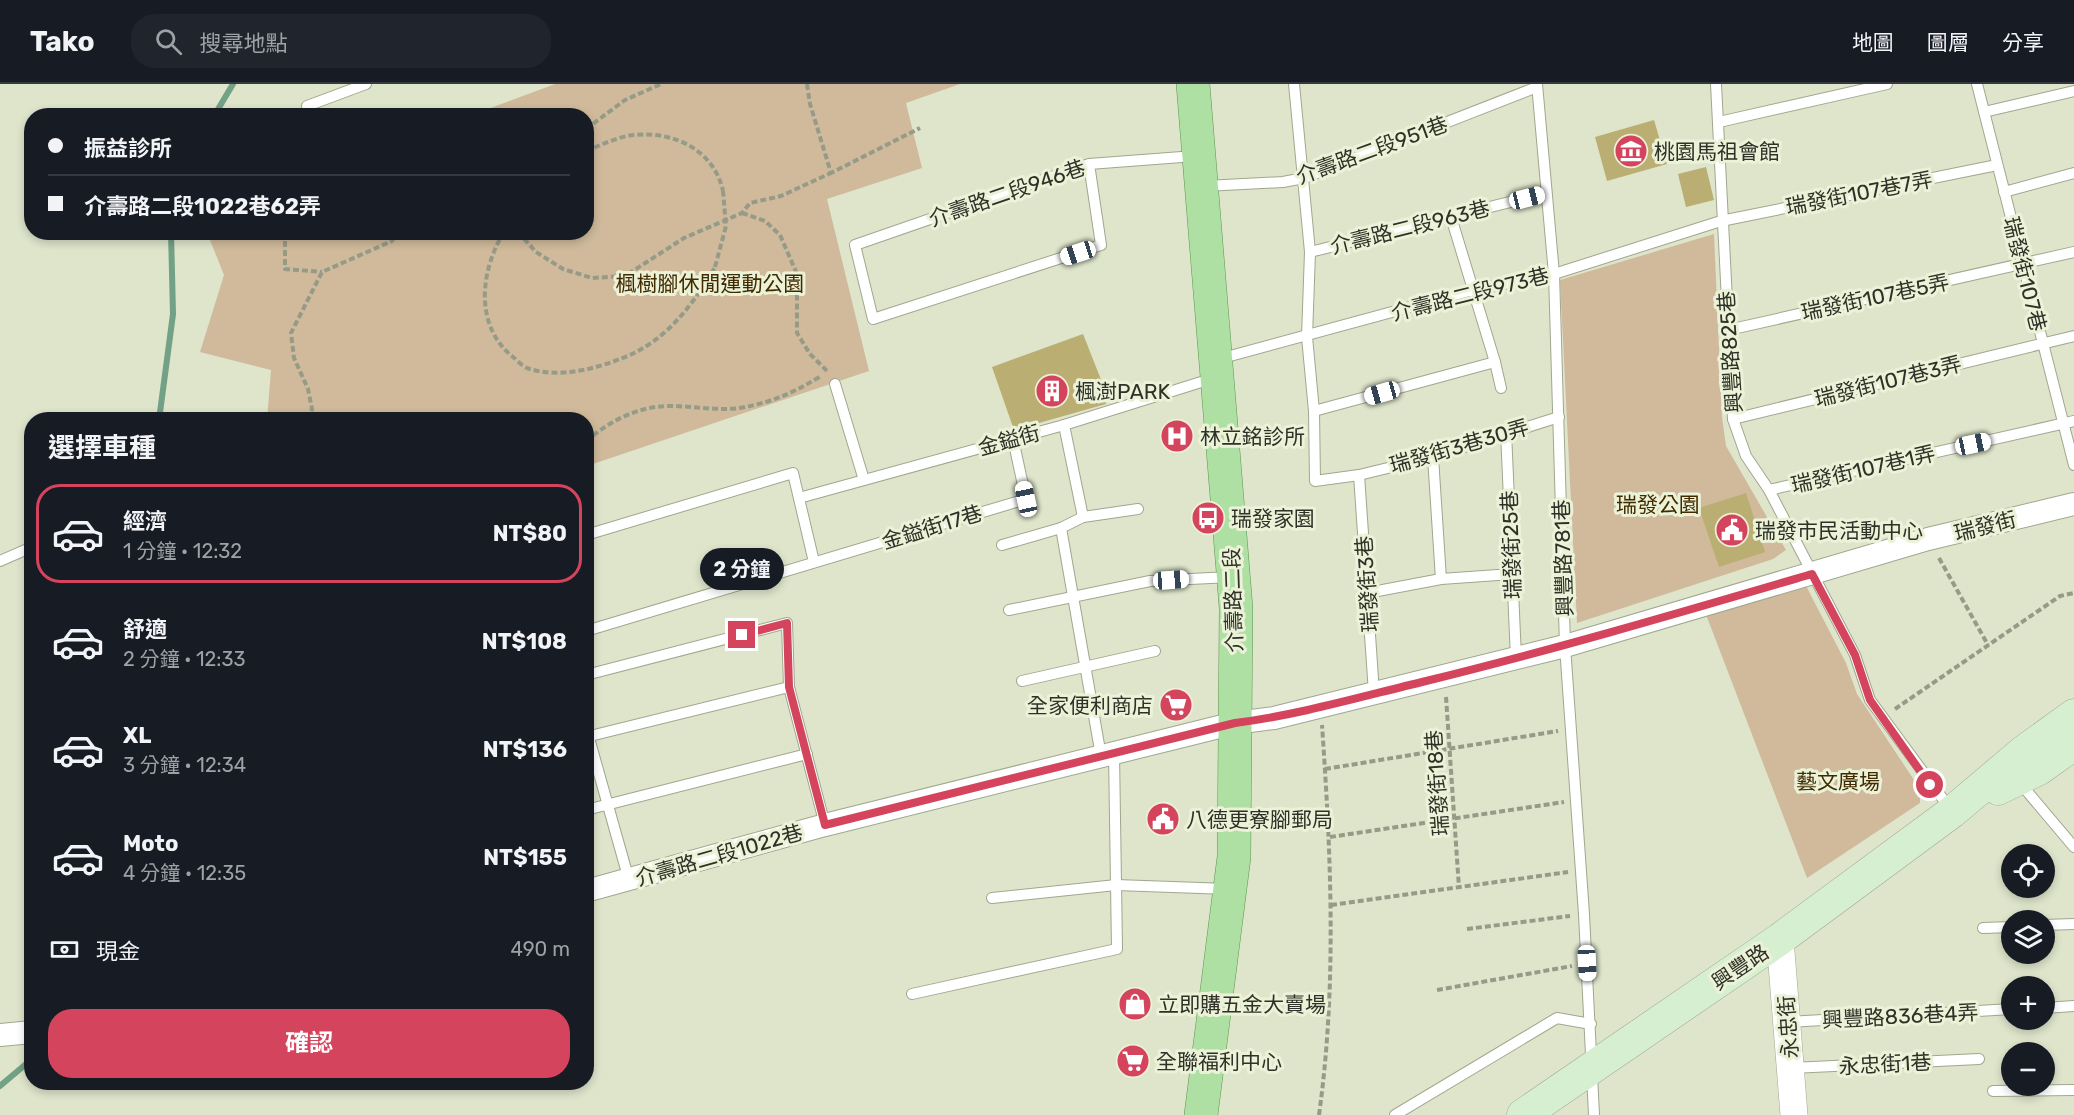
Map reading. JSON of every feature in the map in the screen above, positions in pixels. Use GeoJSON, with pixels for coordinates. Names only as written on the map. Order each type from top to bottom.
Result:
{"type":"FeatureCollection","features":[{"type":"Feature","properties":{"kind":"main road","name":"介壽路二段"},"geometry":{"type":"LineString","coordinates":[[1193,84],[1236,608],[1234,856],[1200,1115]]}},
{"type":"Feature","properties":{"kind":"main road","name":"興豐路"},"geometry":{"type":"LineString","coordinates":[[1523,1115],[1780,939],[1952,812],[2012,773],[2074,715]]}},
{"type":"Feature","properties":{"kind":"main road","name":"興豐路"},"geometry":{"type":"LineString","coordinates":[[2012,773],[2039,769],[2074,744]]}},
{"type":"Feature","properties":{"kind":"street","name":"瑞發街"},"geometry":{"type":"LineString","coordinates":[[1235,723],[1321,707],[1565,646],[1928,539],[2074,504]]}},
{"type":"Feature","properties":{"kind":"street","name":"介壽路二段1022巷"},"geometry":{"type":"LineString","coordinates":[[594,889],[825,825],[1235,723]]}},
{"type":"Feature","properties":{"kind":"street","name":"永忠街"},"geometry":{"type":"LineString","coordinates":[[1780,939],[1794,1115]]}},
{"type":"Feature","properties":{"kind":"street"},"geometry":{"type":"LineString","coordinates":[[0,1035],[24,1033]]}},
{"type":"Feature","properties":{"kind":"lane"},"geometry":{"type":"LineString","coordinates":[[307,106],[366,84]]}},
{"type":"Feature","properties":{"kind":"lane"},"geometry":{"type":"LineString","coordinates":[[1294,84],[1310,252],[1307,337],[1314,411],[1495,362]]}},
{"type":"Feature","properties":{"kind":"lane","name":"興豐路825巷"},"geometry":{"type":"LineString","coordinates":[[1716,84],[1721,221],[1733,419],[1746,456],[1769,490],[1855,655],[1870,700],[1952,812]]}},
{"type":"Feature","properties":{"kind":"lane"},"geometry":{"type":"LineString","coordinates":[[1719,122],[1887,84]]}},
{"type":"Feature","properties":{"kind":"lane","name":"瑞發街107巷"},"geometry":{"type":"LineString","coordinates":[[1977,84],[2043,344],[2069,423],[2074,465]]}},
{"type":"Feature","properties":{"kind":"lane","name":"介壽路二段951巷"},"geometry":{"type":"LineString","coordinates":[[1200,171],[1283,183],[1304,178],[1537,86]]}},
{"type":"Feature","properties":{"kind":"lane","name":"興豐路781巷"},"geometry":{"type":"LineString","coordinates":[[1537,86],[1554,274],[1565,646],[1569,729],[1584,914],[1594,1115]]}},
{"type":"Feature","properties":{"kind":"lane"},"geometry":{"type":"LineString","coordinates":[[1984,112],[2074,91]]}},
{"type":"Feature","properties":{"kind":"lane","name":"介壽路二段946巷"},"geometry":{"type":"LineString","coordinates":[[1089,164],[1101,245],[873,319],[855,245],[1089,164],[1200,171]]}},
{"type":"Feature","properties":{"kind":"lane","name":"瑞發街107巷7弄"},"geometry":{"type":"LineString","coordinates":[[1721,221],[1997,165]]}},
{"type":"Feature","properties":{"kind":"lane"},"geometry":{"type":"LineString","coordinates":[[2004,192],[2074,173]]}},
{"type":"Feature","properties":{"kind":"lane","name":"介壽路二段963巷"},"geometry":{"type":"LineString","coordinates":[[1310,252],[1546,193]]}},
{"type":"Feature","properties":{"kind":"lane"},"geometry":{"type":"LineString","coordinates":[[1450,217],[1501,388]]}},
{"type":"Feature","properties":{"kind":"lane","name":"介壽路二段973巷"},"geometry":{"type":"LineString","coordinates":[[1216,369],[1307,337],[1473,290],[1554,274],[1721,221]]}},
{"type":"Feature","properties":{"kind":"lane","name":"瑞發街107巷5弄"},"geometry":{"type":"LineString","coordinates":[[1728,330],[2074,252]]}},
{"type":"Feature","properties":{"kind":"lane","name":"瑞發街107巷3弄"},"geometry":{"type":"LineString","coordinates":[[1733,419],[2074,336]]}},
{"type":"Feature","properties":{"kind":"lane","name":"金鎰街"},"geometry":{"type":"LineString","coordinates":[[799,498],[1064,425],[1216,369]]}},
{"type":"Feature","properties":{"kind":"lane"},"geometry":{"type":"LineString","coordinates":[[835,384],[864,480]]}},
{"type":"Feature","properties":{"kind":"lane","name":"瑞發街3巷30弄"},"geometry":{"type":"LineString","coordinates":[[1314,411],[1315,481],[1359,475],[1433,457],[1558,417]]}},
{"type":"Feature","properties":{"kind":"lane","name":"瑞發街107巷1弄"},"geometry":{"type":"LineString","coordinates":[[1769,490],[2069,423]]}},
{"type":"Feature","properties":{"kind":"lane"},"geometry":{"type":"LineString","coordinates":[[1064,425],[1083,517]]}},
{"type":"Feature","properties":{"kind":"lane","name":"瑞發街25巷"},"geometry":{"type":"LineString","coordinates":[[1506,432],[1516,658]]}},
{"type":"Feature","properties":{"kind":"lane","name":"金鎰街17巷"},"geometry":{"type":"LineString","coordinates":[[814,562],[1026,499],[1013,439]]}},
{"type":"Feature","properties":{"kind":"lane"},"geometry":{"type":"LineString","coordinates":[[1433,457],[1441,579]]}},
{"type":"Feature","properties":{"kind":"lane"},"geometry":{"type":"LineString","coordinates":[[594,533],[793,472],[814,562],[594,629]]}},
{"type":"Feature","properties":{"kind":"lane","name":"瑞發街3巷"},"geometry":{"type":"LineString","coordinates":[[1359,475],[1374,693]]}},
{"type":"Feature","properties":{"kind":"lane"},"geometry":{"type":"LineString","coordinates":[[1002,545],[1061,528],[1083,517],[1138,509]]}},
{"type":"Feature","properties":{"kind":"lane"},"geometry":{"type":"LineString","coordinates":[[912,994],[1117,950],[1116,885],[1108,755],[1084,666],[1061,528]]}},
{"type":"Feature","properties":{"kind":"lane"},"geometry":{"type":"LineString","coordinates":[[0,561],[24,550]]}},
{"type":"Feature","properties":{"kind":"lane"},"geometry":{"type":"LineString","coordinates":[[1367,593],[1441,579],[1512,574]]}},
{"type":"Feature","properties":{"kind":"lane"},"geometry":{"type":"LineString","coordinates":[[1009,610],[1150,581],[1234,576]]}},
{"type":"Feature","properties":{"kind":"lane"},"geometry":{"type":"LineString","coordinates":[[594,673],[787,623],[789,687],[825,825]]}},
{"type":"Feature","properties":{"kind":"lane"},"geometry":{"type":"LineString","coordinates":[[1022,681],[1155,651]]}},
{"type":"Feature","properties":{"kind":"lane"},"geometry":{"type":"LineString","coordinates":[[594,732],[789,687]]}},
{"type":"Feature","properties":{"kind":"lane"},"geometry":{"type":"LineString","coordinates":[[594,808],[807,754]]}},
{"type":"Feature","properties":{"kind":"lane"},"geometry":{"type":"LineString","coordinates":[[594,756],[629,880]]}},
{"type":"Feature","properties":{"kind":"lane"},"geometry":{"type":"LineString","coordinates":[[2012,773],[2074,847]]}},
{"type":"Feature","properties":{"kind":"lane"},"geometry":{"type":"LineString","coordinates":[[992,898],[1116,885],[1229,890]]}},
{"type":"Feature","properties":{"kind":"lane"},"geometry":{"type":"LineString","coordinates":[[2055,925],[2074,924]]}},
{"type":"Feature","properties":{"kind":"lane"},"geometry":{"type":"LineString","coordinates":[[1983,928],[2001,927]]}},
{"type":"Feature","properties":{"kind":"lane"},"geometry":{"type":"LineString","coordinates":[[2055,1007],[2074,1006]]}},
{"type":"Feature","properties":{"kind":"lane","name":"興豐路836巷4弄"},"geometry":{"type":"LineString","coordinates":[[1788,1022],[2001,1011]]}},
{"type":"Feature","properties":{"kind":"lane"},"geometry":{"type":"LineString","coordinates":[[1396,1114],[1557,1018],[1590,1024]]}},
{"type":"Feature","properties":{"kind":"lane","name":"永忠街1巷"},"geometry":{"type":"LineString","coordinates":[[1791,1068],[1979,1059]]}},
{"type":"Feature","properties":{"kind":"lane"},"geometry":{"type":"LineString","coordinates":[[1993,1091],[2074,1090]]}},
{"type":"Feature","properties":{"kind":"path"},"geometry":{"type":"LineString","coordinates":[[594,123],[625,100],[661,84]]}},
{"type":"Feature","properties":{"kind":"path"},"geometry":{"type":"LineString","coordinates":[[807,84],[810,104],[831,173]]}},
{"type":"Feature","properties":{"kind":"path"},"geometry":{"type":"LineString","coordinates":[[525,240],[536,252],[563,269],[592,278],[625,276],[684,238],[742,213],[750,203],[781,196],[920,128]]}},
{"type":"Feature","properties":{"kind":"path"},"geometry":{"type":"LineString","coordinates":[[501,240],[489,267],[484,292],[486,315],[497,344],[527,368],[557,372],[594,368],[635,352],[677,321],[697,298],[715,267],[726,226],[723,191],[716,168],[696,148],[677,139],[632,135],[594,148]]}},
{"type":"Feature","properties":{"kind":"path"},"geometry":{"type":"LineString","coordinates":[[594,434],[606,423],[635,412],[667,406],[739,408],[789,396],[828,371],[810,354],[797,333],[797,274],[780,235],[765,221],[742,213]]}},
{"type":"Feature","properties":{"kind":"path"},"geometry":{"type":"LineString","coordinates":[[285,240],[285,269],[322,272],[393,240]]}},
{"type":"Feature","properties":{"kind":"path"},"geometry":{"type":"LineString","coordinates":[[311,412],[308,389],[294,358],[291,333],[322,272]]}},
{"type":"Feature","properties":{"kind":"path"},"geometry":{"type":"LineString","coordinates":[[1928,539],[1988,645]]}},
{"type":"Feature","properties":{"kind":"path"},"geometry":{"type":"LineString","coordinates":[[1882,718],[2060,596],[2074,593]]}},
{"type":"Feature","properties":{"kind":"path","name":"瑞發街18巷"},"geometry":{"type":"LineString","coordinates":[[1444,676],[1459,888]]}},
{"type":"Feature","properties":{"kind":"path"},"geometry":{"type":"LineString","coordinates":[[1319,1115],[1327,1060],[1331,905],[1330,837],[1321,707]]}},
{"type":"Feature","properties":{"kind":"path"},"geometry":{"type":"LineString","coordinates":[[1325,769],[1569,729]]}},
{"type":"Feature","properties":{"kind":"path"},"geometry":{"type":"LineString","coordinates":[[1330,837],[1575,800]]}},
{"type":"Feature","properties":{"kind":"path"},"geometry":{"type":"LineString","coordinates":[[1331,905],[1580,870]]}},
{"type":"Feature","properties":{"kind":"path"},"geometry":{"type":"LineString","coordinates":[[1467,929],[1584,914]]}},
{"type":"Feature","properties":{"kind":"path"},"geometry":{"type":"LineString","coordinates":[[1437,990],[1587,963]]}},
{"type":"Feature","properties":{"kind":"green space","name":"楓樹腳休閒運動公園"},"geometry":{"type":"Polygon","coordinates":[[[555,84],[960,84],[906,103],[922,168],[827,199],[869,371],[594,464],[594,412],[268,412],[271,370],[200,352],[224,275],[210,240],[594,240],[594,108],[491,108],[555,84]]]}},
{"type":"Feature","properties":{"kind":"green space","name":"瑞發公園"},"geometry":{"type":"Polygon","coordinates":[[[1714,234],[1722,417],[1726,446],[1786,550],[1773,559],[1577,623],[1560,280],[1714,234]]]}},
{"type":"Feature","properties":{"kind":"green space","name":"藝文廣場"},"geometry":{"type":"Polygon","coordinates":[[[1803,580],[1846,663],[1857,694],[1920,789],[1920,803],[1807,878],[1705,612],[1803,580]]]}},
{"type":"Feature","properties":{"kind":"building","name":"桃園馬祖會館"},"geometry":{"type":"Polygon","coordinates":[[[1654,120],[1667,164],[1607,181],[1595,137],[1654,120]]]}},
{"type":"Feature","properties":{"kind":"building"},"geometry":{"type":"Polygon","coordinates":[[[1706,167],[1714,200],[1686,207],[1678,174],[1706,167]]]}},
{"type":"Feature","properties":{"kind":"building","name":"楓澍PARK"},"geometry":{"type":"Polygon","coordinates":[[[1083,334],[1100,377],[1106,404],[1014,430],[992,367],[1083,334]]]}},
{"type":"Feature","properties":{"kind":"building","name":"瑞發市民活動中心"},"geometry":{"type":"Polygon","coordinates":[[[1746,493],[1765,552],[1719,567],[1699,508],[1746,493]]]}},
{"type":"Feature","properties":{"kind":"waterway"},"geometry":{"type":"LineString","coordinates":[[219,108],[233,84]]}},
{"type":"Feature","properties":{"kind":"waterway"},"geometry":{"type":"LineString","coordinates":[[160,412],[173,314],[171,240]]}},
{"type":"Feature","properties":{"kind":"waterway"},"geometry":{"type":"LineString","coordinates":[[0,1086],[24,1066]]}},
{"type":"Feature","properties":{"kind":"place","name":"桃園馬祖會館"},"geometry":{"type":"Point","coordinates":[1631,151]}},
{"type":"Feature","properties":{"kind":"place","name":"楓澍PARK"},"geometry":{"type":"Point","coordinates":[1052,391]}},
{"type":"Feature","properties":{"kind":"place","name":"林立銘診所"},"geometry":{"type":"Point","coordinates":[1177,436]}},
{"type":"Feature","properties":{"kind":"place","name":"瑞發家園"},"geometry":{"type":"Point","coordinates":[1208,518]}},
{"type":"Feature","properties":{"kind":"place","name":"瑞發市民活動中心"},"geometry":{"type":"Point","coordinates":[1732,530]}},
{"type":"Feature","properties":{"kind":"place","name":"全家便利商店"},"geometry":{"type":"Point","coordinates":[1176,705]}},
{"type":"Feature","properties":{"kind":"place","name":"八德更寮腳郵局"},"geometry":{"type":"Point","coordinates":[1163,819]}},
{"type":"Feature","properties":{"kind":"place","name":"立即購五金大賣場"},"geometry":{"type":"Point","coordinates":[1135,1004]}},
{"type":"Feature","properties":{"kind":"place","name":"全聯福利中心"},"geometry":{"type":"Point","coordinates":[1133,1061]}},
{"type":"Feature","properties":{"kind":"route"},"geometry":{"type":"LineString","coordinates":[[742,635],[787,623],[789,687],[825,825],[1235,723],[1274,718],[1480,668],[1565,646],[1812,574],[1855,655],[1870,700],[1930,785]]}}]}
